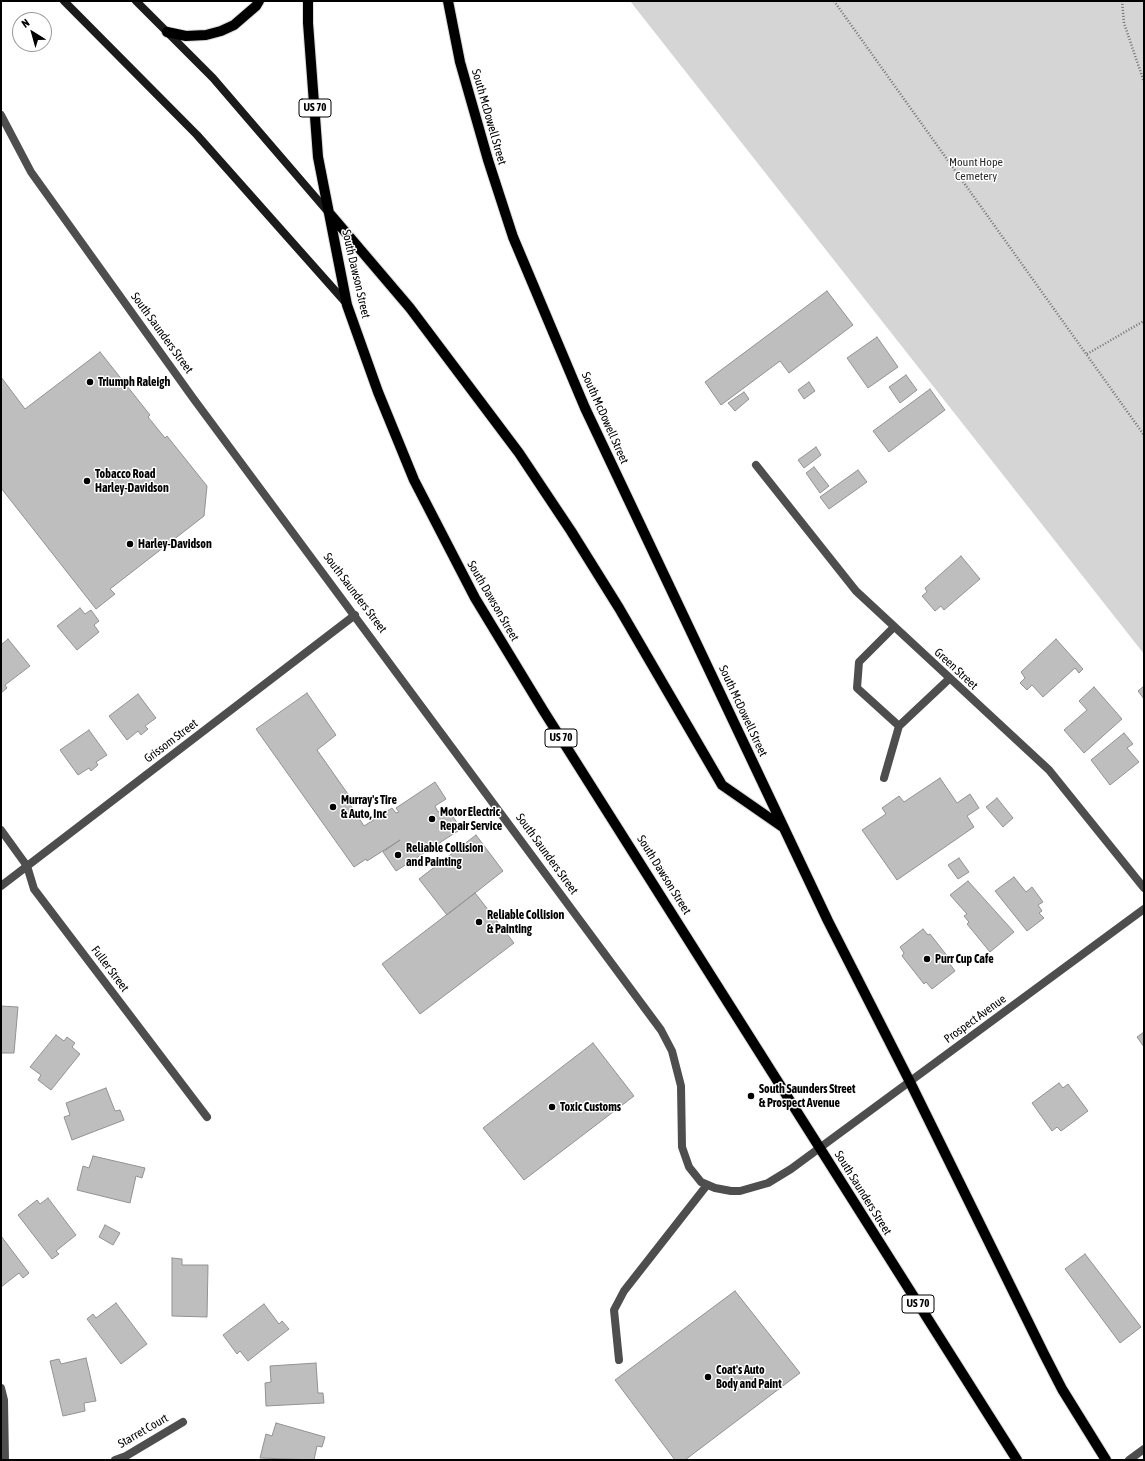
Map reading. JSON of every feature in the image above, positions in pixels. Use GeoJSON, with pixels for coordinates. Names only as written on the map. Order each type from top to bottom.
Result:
{"type":"FeatureCollection","features":[{"type":"Feature","properties":{"kind":"main road"},"geometry":{"type":"LineString","coordinates":[[64,1],[197,135],[347,305]]}},
{"type":"Feature","properties":{"kind":"main road"},"geometry":{"type":"LineString","coordinates":[[136,1],[213,78],[410,308],[523,459],[571,531],[619,608],[722,785],[784,828]]}},
{"type":"Feature","properties":{"kind":"main road"},"geometry":{"type":"LineString","coordinates":[[167,32],[186,36],[206,35],[221,31],[234,25],[256,6],[259,1]]}},
{"type":"Feature","properties":{"kind":"main road","name":"South Dawson Street"},"geometry":{"type":"LineString","coordinates":[[308,1],[308,23],[318,157],[347,305],[378,392],[414,480],[475,598],[543,710],[820,1149]]}},
{"type":"Feature","properties":{"kind":"main road","name":"South McDowell Street"},"geometry":{"type":"LineString","coordinates":[[448,1],[460,62],[488,160],[513,237],[585,408],[828,921],[910,1082]]}},
{"type":"Feature","properties":{"kind":"main road"},"geometry":{"type":"LineString","coordinates":[[910,1082],[1062,1390],[1106,1460]]}},
{"type":"Feature","properties":{"kind":"main road","name":"South Saunders Street"},"geometry":{"type":"LineString","coordinates":[[820,1149],[1017,1460]]}},
{"type":"Feature","properties":{"kind":"street","name":"South Saunders Street"},"geometry":{"type":"LineString","coordinates":[[1,115],[32,172],[193,398],[661,1030],[672,1051],[681,1086],[682,1108],[680,1133],[684,1155],[692,1172],[707,1185],[731,1191],[758,1186],[780,1176],[820,1149]]}},
{"type":"Feature","properties":{"kind":"street","name":"Green Street"},"geometry":{"type":"LineString","coordinates":[[756,465],[856,591],[949,679],[1049,770],[1144,888]]}},
{"type":"Feature","properties":{"kind":"street","name":"Grissom Street"},"geometry":{"type":"LineString","coordinates":[[1,886],[355,615]]}},
{"type":"Feature","properties":{"kind":"street"},"geometry":{"type":"LineString","coordinates":[[894,627],[859,662],[857,688],[899,726]]}},
{"type":"Feature","properties":{"kind":"street"},"geometry":{"type":"LineString","coordinates":[[884,778],[899,726],[949,679]]}},
{"type":"Feature","properties":{"kind":"street","name":"Fuller Street"},"geometry":{"type":"LineString","coordinates":[[1,830],[27,866],[34,889],[207,1117]]}},
{"type":"Feature","properties":{"kind":"street","name":"Prospect Avenue"},"geometry":{"type":"LineString","coordinates":[[820,1149],[1144,909]]}},
{"type":"Feature","properties":{"kind":"street"},"geometry":{"type":"LineString","coordinates":[[619,1360],[614,1310],[624,1291],[707,1185]]}},
{"type":"Feature","properties":{"kind":"street"},"geometry":{"type":"LineString","coordinates":[[1,1388],[4,1400],[5,1460]]}},
{"type":"Feature","properties":{"kind":"street","name":"Starret Court"},"geometry":{"type":"LineString","coordinates":[[115,1460],[126,1456],[183,1422]]}},
{"type":"Feature","properties":{"kind":"street"},"geometry":{"type":"LineString","coordinates":[[1130,1460],[1144,1449]]}},
{"type":"Feature","properties":{"kind":"path"},"geometry":{"type":"LineString","coordinates":[[834,1],[1144,434]]}},
{"type":"Feature","properties":{"kind":"path"},"geometry":{"type":"LineString","coordinates":[[1122,1],[1124,23],[1144,82]]}},
{"type":"Feature","properties":{"kind":"path"},"geometry":{"type":"LineString","coordinates":[[1087,354],[1144,321]]}},
{"type":"Feature","properties":{"kind":"green space","name":"Mount Hope Cemetery"},"geometry":{"type":"Polygon","coordinates":[[[630,1],[1144,1],[1144,654],[630,1]]]}},
{"type":"Feature","properties":{"kind":"building"},"geometry":{"type":"Polygon","coordinates":[[[827,291],[853,325],[789,373],[780,361],[721,405],[705,382],[827,291]]]}},
{"type":"Feature","properties":{"kind":"building"},"geometry":{"type":"Polygon","coordinates":[[[877,337],[898,367],[868,388],[847,358],[877,337]]]}},
{"type":"Feature","properties":{"kind":"building"},"geometry":{"type":"Polygon","coordinates":[[[100,352],[150,415],[148,417],[165,438],[167,436],[207,486],[204,516],[110,589],[115,594],[96,609],[1,488],[1,377],[25,409],[100,352]]]}},
{"type":"Feature","properties":{"kind":"building"},"geometry":{"type":"Polygon","coordinates":[[[906,375],[917,390],[900,403],[889,387],[906,375]]]}},
{"type":"Feature","properties":{"kind":"building"},"geometry":{"type":"Polygon","coordinates":[[[809,382],[815,391],[804,399],[798,390],[809,382]]]}},
{"type":"Feature","properties":{"kind":"building"},"geometry":{"type":"Polygon","coordinates":[[[930,389],[945,410],[889,452],[873,431],[930,389]]]}},
{"type":"Feature","properties":{"kind":"building"},"geometry":{"type":"Polygon","coordinates":[[[744,392],[749,399],[735,411],[728,403],[744,392]]]}},
{"type":"Feature","properties":{"kind":"building"},"geometry":{"type":"Polygon","coordinates":[[[816,447],[821,455],[804,468],[798,460],[816,447]]]}},
{"type":"Feature","properties":{"kind":"building"},"geometry":{"type":"Polygon","coordinates":[[[814,467],[829,486],[820,493],[806,473],[814,467]]]}},
{"type":"Feature","properties":{"kind":"building"},"geometry":{"type":"Polygon","coordinates":[[[858,470],[867,482],[829,509],[820,497],[858,470]]]}},
{"type":"Feature","properties":{"kind":"building"},"geometry":{"type":"Polygon","coordinates":[[[961,556],[980,579],[944,610],[941,606],[935,611],[922,596],[927,592],[925,588],[961,556]]]}},
{"type":"Feature","properties":{"kind":"building"},"geometry":{"type":"Polygon","coordinates":[[[80,608],[85,614],[91,610],[99,621],[94,625],[99,632],[77,650],[57,626],[80,608]]]}},
{"type":"Feature","properties":{"kind":"building"},"geometry":{"type":"Polygon","coordinates":[[[8,639],[30,666],[5,685],[7,688],[1,693],[1,645],[8,639]]]}},
{"type":"Feature","properties":{"kind":"building"},"geometry":{"type":"Polygon","coordinates":[[[1056,639],[1083,669],[1079,673],[1075,668],[1043,697],[1032,685],[1027,690],[1020,683],[1025,678],[1021,672],[1056,639]]]}},
{"type":"Feature","properties":{"kind":"building"},"geometry":{"type":"Polygon","coordinates":[[[1144,686],[1144,699],[1138,691],[1144,686]]]}},
{"type":"Feature","properties":{"kind":"building"},"geometry":{"type":"Polygon","coordinates":[[[1094,687],[1122,719],[1084,753],[1064,730],[1087,710],[1079,701],[1094,687]]]}},
{"type":"Feature","properties":{"kind":"building"},"geometry":{"type":"Polygon","coordinates":[[[307,693],[336,735],[317,750],[350,797],[347,800],[364,826],[392,808],[396,813],[399,812],[396,808],[435,782],[446,799],[435,806],[438,812],[446,806],[461,829],[396,871],[383,852],[400,840],[367,861],[366,859],[354,867],[256,729],[307,693]]]}},
{"type":"Feature","properties":{"kind":"building"},"geometry":{"type":"Polygon","coordinates":[[[138,694],[156,718],[145,726],[148,729],[141,735],[138,731],[127,740],[109,716],[138,694]]]}},
{"type":"Feature","properties":{"kind":"building"},"geometry":{"type":"Polygon","coordinates":[[[89,730],[107,755],[96,762],[98,765],[91,771],[89,768],[78,775],[60,750],[89,730]]]}},
{"type":"Feature","properties":{"kind":"building"},"geometry":{"type":"Polygon","coordinates":[[[1124,733],[1133,744],[1127,748],[1139,762],[1110,785],[1091,760],[1124,733]]]}},
{"type":"Feature","properties":{"kind":"building"},"geometry":{"type":"Polygon","coordinates":[[[940,778],[957,803],[970,794],[979,808],[967,816],[974,827],[897,880],[862,830],[886,814],[882,808],[899,796],[904,802],[940,778]]]}},
{"type":"Feature","properties":{"kind":"building"},"geometry":{"type":"Polygon","coordinates":[[[997,798],[1013,818],[1003,827],[986,807],[997,798]]]}},
{"type":"Feature","properties":{"kind":"building"},"geometry":{"type":"Polygon","coordinates":[[[476,835],[503,871],[447,915],[419,879],[476,835]]]}},
{"type":"Feature","properties":{"kind":"building"},"geometry":{"type":"Polygon","coordinates":[[[959,858],[969,872],[958,879],[948,865],[959,858]]]}},
{"type":"Feature","properties":{"kind":"building"},"geometry":{"type":"Polygon","coordinates":[[[1014,877],[1026,892],[1032,887],[1043,902],[1038,905],[1042,911],[1039,913],[1044,918],[1027,931],[995,891],[1014,877]]]}},
{"type":"Feature","properties":{"kind":"building"},"geometry":{"type":"Polygon","coordinates":[[[968,881],[1014,932],[990,952],[967,924],[969,922],[964,916],[967,914],[950,895],[968,881]]]}},
{"type":"Feature","properties":{"kind":"building"},"geometry":{"type":"Polygon","coordinates":[[[475,893],[514,943],[420,1014],[382,964],[475,893]]]}},
{"type":"Feature","properties":{"kind":"building","name":"Purr Cup Cafe"},"geometry":{"type":"Polygon","coordinates":[[[923,929],[928,935],[930,934],[952,962],[950,964],[955,971],[932,989],[926,982],[924,984],[902,956],[904,953],[900,947],[923,929]]]}},
{"type":"Feature","properties":{"kind":"building"},"geometry":{"type":"Polygon","coordinates":[[[1,1006],[18,1007],[14,1053],[1,1053],[1,1006]]]}},
{"type":"Feature","properties":{"kind":"building"},"geometry":{"type":"Polygon","coordinates":[[[1144,1032],[1144,1047],[1137,1037],[1144,1032]]]}},
{"type":"Feature","properties":{"kind":"building"},"geometry":{"type":"Polygon","coordinates":[[[56,1035],[64,1041],[67,1037],[75,1043],[72,1047],[80,1054],[51,1090],[38,1080],[41,1075],[30,1067],[56,1035]]]}},
{"type":"Feature","properties":{"kind":"building"},"geometry":{"type":"Polygon","coordinates":[[[593,1043],[634,1096],[524,1180],[483,1128],[593,1043]]]}},
{"type":"Feature","properties":{"kind":"building"},"geometry":{"type":"Polygon","coordinates":[[[1059,1083],[1063,1088],[1068,1084],[1088,1111],[1061,1131],[1057,1127],[1052,1131],[1032,1103],[1059,1083]]]}},
{"type":"Feature","properties":{"kind":"building"},"geometry":{"type":"Polygon","coordinates":[[[106,1088],[115,1111],[120,1110],[124,1120],[72,1140],[64,1117],[70,1115],[66,1103],[106,1088]]]}},
{"type":"Feature","properties":{"kind":"building"},"geometry":{"type":"Polygon","coordinates":[[[93,1156],[145,1168],[142,1178],[136,1176],[130,1203],[77,1190],[83,1166],[89,1168],[93,1156]]]}},
{"type":"Feature","properties":{"kind":"building"},"geometry":{"type":"Polygon","coordinates":[[[48,1198],[76,1235],[56,1251],[59,1254],[52,1259],[18,1215],[37,1200],[40,1204],[48,1198]]]}},
{"type":"Feature","properties":{"kind":"building"},"geometry":{"type":"Polygon","coordinates":[[[105,1225],[120,1233],[113,1245],[99,1237],[105,1225]]]}},
{"type":"Feature","properties":{"kind":"building"},"geometry":{"type":"Polygon","coordinates":[[[1,1236],[29,1273],[23,1278],[19,1273],[1,1287],[1,1236]]]}},
{"type":"Feature","properties":{"kind":"building"},"geometry":{"type":"Polygon","coordinates":[[[1085,1254],[1141,1327],[1120,1343],[1065,1269],[1085,1254]]]}},
{"type":"Feature","properties":{"kind":"building"},"geometry":{"type":"Polygon","coordinates":[[[172,1258],[182,1259],[182,1265],[208,1265],[207,1317],[172,1316],[172,1258]]]}},
{"type":"Feature","properties":{"kind":"building","name":"Coat's Auto Body and Paint"},"geometry":{"type":"Polygon","coordinates":[[[735,1291],[800,1373],[685,1460],[675,1460],[615,1380],[735,1291]]]}},
{"type":"Feature","properties":{"kind":"building"},"geometry":{"type":"Polygon","coordinates":[[[116,1303],[147,1344],[121,1364],[87,1319],[93,1314],[96,1318],[116,1303]]]}},
{"type":"Feature","properties":{"kind":"building"},"geometry":{"type":"Polygon","coordinates":[[[264,1304],[279,1324],[282,1321],[289,1329],[248,1361],[240,1351],[237,1354],[223,1335],[264,1304]]]}},
{"type":"Feature","properties":{"kind":"building"},"geometry":{"type":"Polygon","coordinates":[[[86,1358],[96,1401],[84,1403],[85,1411],[63,1416],[50,1361],[59,1359],[61,1364],[86,1358]]]}},
{"type":"Feature","properties":{"kind":"building"},"geometry":{"type":"Polygon","coordinates":[[[316,1363],[318,1393],[323,1393],[324,1403],[266,1406],[265,1383],[271,1382],[270,1366],[316,1363]]]}},
{"type":"Feature","properties":{"kind":"building"},"geometry":{"type":"Polygon","coordinates":[[[276,1423],[325,1437],[322,1447],[317,1446],[314,1460],[260,1458],[266,1434],[272,1436],[276,1423]]]}},
{"type":"Feature","properties":{"kind":"place","name":"Triumph Raleigh"},"geometry":{"type":"Point","coordinates":[90,382]}},
{"type":"Feature","properties":{"kind":"place","name":"Tobacco Road Harley-Davidson"},"geometry":{"type":"Point","coordinates":[87,481]}},
{"type":"Feature","properties":{"kind":"place","name":"Harley-Davidson"},"geometry":{"type":"Point","coordinates":[130,544]}},
{"type":"Feature","properties":{"kind":"place","name":"Murray's Tire & Auto, Inc"},"geometry":{"type":"Point","coordinates":[333,807]}},
{"type":"Feature","properties":{"kind":"place","name":"Motor Electric Repair Service"},"geometry":{"type":"Point","coordinates":[432,819]}},
{"type":"Feature","properties":{"kind":"place","name":"Reliable Collision and Painting"},"geometry":{"type":"Point","coordinates":[398,855]}},
{"type":"Feature","properties":{"kind":"place","name":"Reliable Collision & Painting"},"geometry":{"type":"Point","coordinates":[479,922]}},
{"type":"Feature","properties":{"kind":"place","name":"Purr Cup Cafe"},"geometry":{"type":"Point","coordinates":[927,959]}},
{"type":"Feature","properties":{"kind":"place","name":"South Saunders Street & Prospect Avenue"},"geometry":{"type":"Point","coordinates":[751,1096]}},
{"type":"Feature","properties":{"kind":"place","name":"Toxic Customs"},"geometry":{"type":"Point","coordinates":[552,1107]}},
{"type":"Feature","properties":{"kind":"place","name":"Coat's Auto Body and Paint"},"geometry":{"type":"Point","coordinates":[708,1377]}}]}
